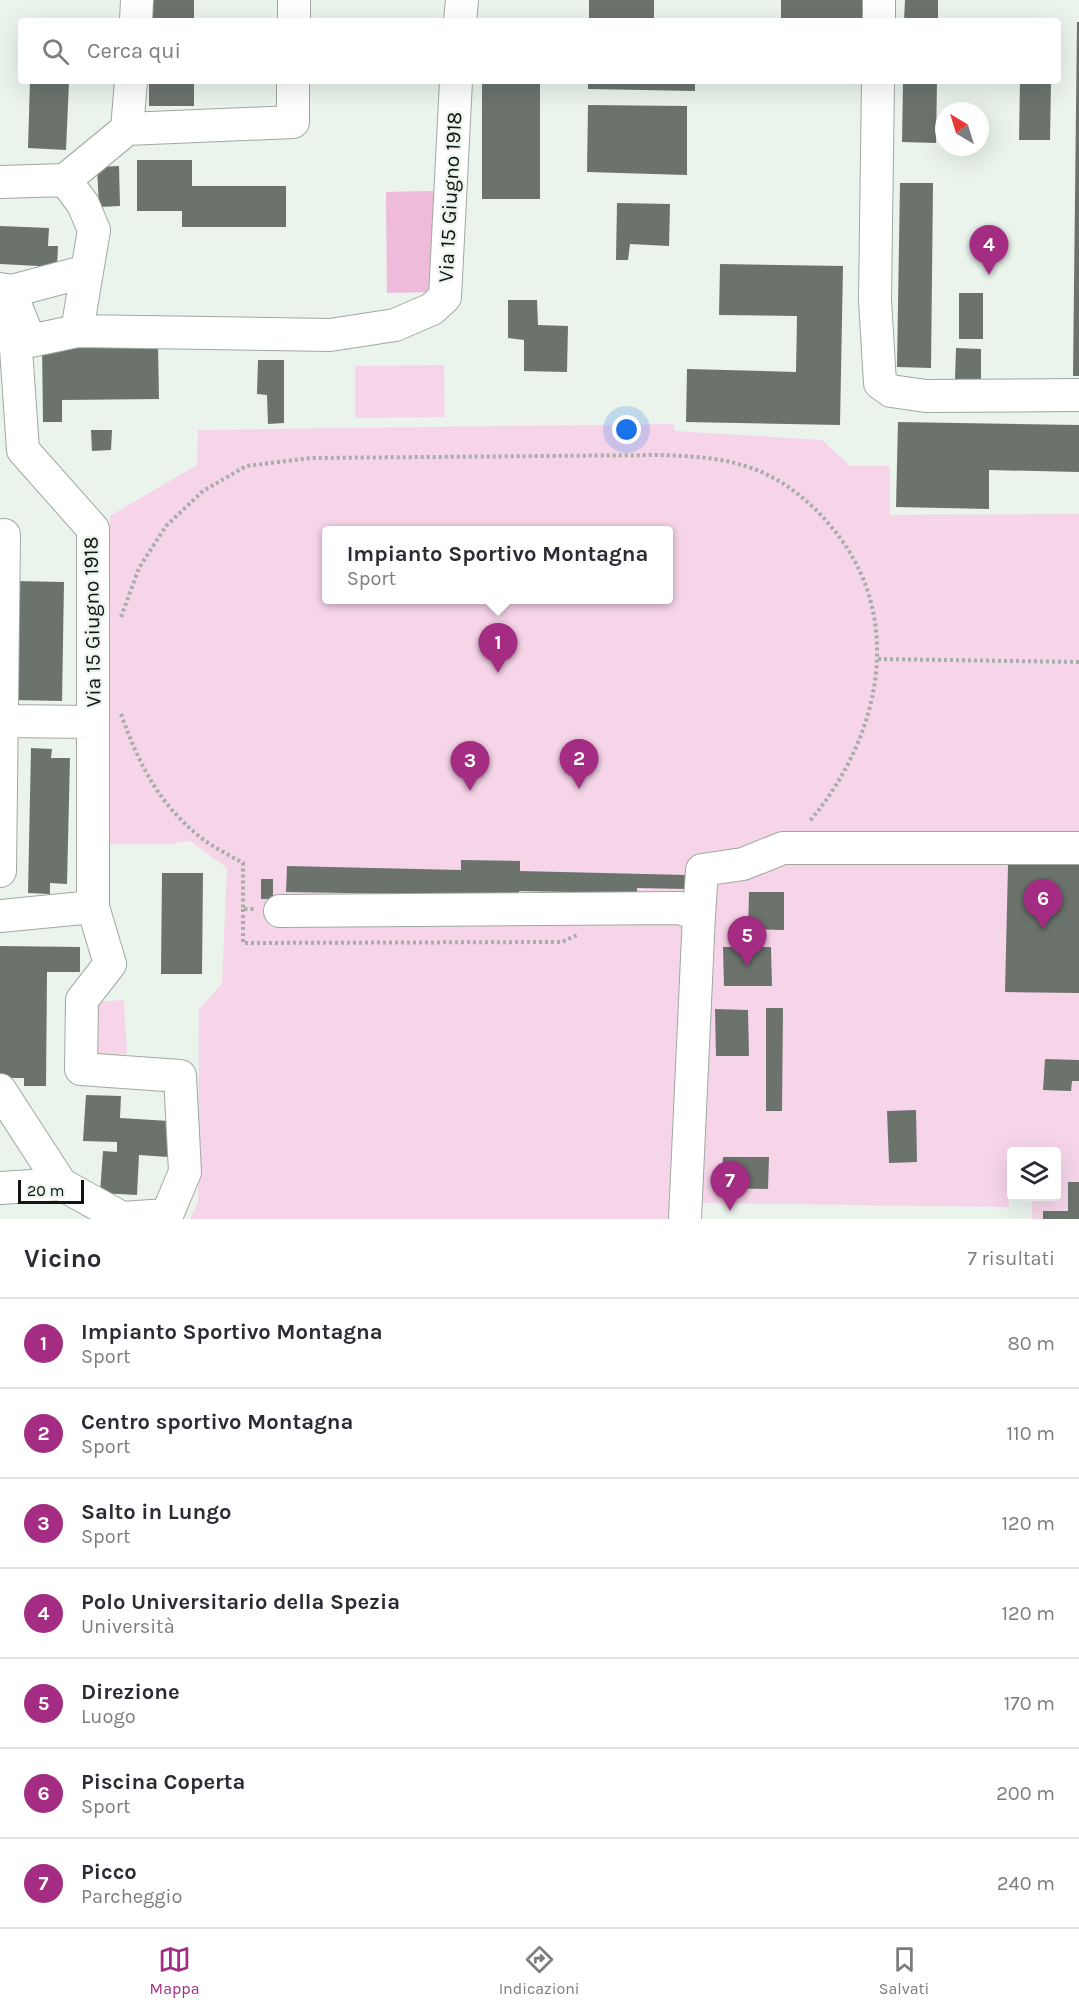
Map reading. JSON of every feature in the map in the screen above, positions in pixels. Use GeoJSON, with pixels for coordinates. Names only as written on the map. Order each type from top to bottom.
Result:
{"type":"FeatureCollection","features":[{"type":"Feature","properties":{"kind":"street"},"geometry":{"type":"LineString","coordinates":[[136,18],[137,0]]}},
{"type":"Feature","properties":{"kind":"street"},"geometry":{"type":"LineString","coordinates":[[294,0],[294,18]]}},
{"type":"Feature","properties":{"kind":"street"},"geometry":{"type":"LineString","coordinates":[[460,18],[462,0]]}},
{"type":"Feature","properties":{"kind":"street"},"geometry":{"type":"LineString","coordinates":[[879,0],[879,18]]}},
{"type":"Feature","properties":{"kind":"street"},"geometry":{"type":"LineString","coordinates":[[127,129],[131,84]]}},
{"type":"Feature","properties":{"kind":"street"},"geometry":{"type":"LineString","coordinates":[[0,182],[65,180],[127,129],[292,122],[293,84]]}},
{"type":"Feature","properties":{"kind":"street","name":"Via 15 Giugno 1918"},"geometry":{"type":"LineString","coordinates":[[6,290],[30,341],[77,331],[330,334],[395,325],[432,309],[445,297],[456,84]]}},
{"type":"Feature","properties":{"kind":"street"},"geometry":{"type":"LineString","coordinates":[[878,84],[875,300],[880,383],[891,390],[926,396],[1079,395]]}},
{"type":"Feature","properties":{"kind":"street"},"geometry":{"type":"LineString","coordinates":[[65,180],[83,204],[94,230],[77,331]]}},
{"type":"Feature","properties":{"kind":"street"},"geometry":{"type":"LineString","coordinates":[[6,290],[87,271]]}},
{"type":"Feature","properties":{"kind":"street","name":"Via 15 Giugno 1918"},"geometry":{"type":"LineString","coordinates":[[0,1090],[61,1184],[122,1218],[167,1217],[185,1172],[180,1076],[81,1069],[82,1000],[110,964],[93,907],[93,528],[23,450],[6,290]]}},
{"type":"Feature","properties":{"kind":"street"},"geometry":{"type":"LineString","coordinates":[[0,871],[4,535]]}},
{"type":"Feature","properties":{"kind":"street"},"geometry":{"type":"LineString","coordinates":[[2,721],[93,722]]}},
{"type":"Feature","properties":{"kind":"street"},"geometry":{"type":"LineString","coordinates":[[685,1219],[702,870],[743,864],[783,849],[1079,848]]}},
{"type":"Feature","properties":{"kind":"street"},"geometry":{"type":"LineString","coordinates":[[0,916],[93,907]]}},
{"type":"Feature","properties":{"kind":"street"},"geometry":{"type":"LineString","coordinates":[[271,910],[680,908],[699,915]]}},
{"type":"Feature","properties":{"kind":"street"},"geometry":{"type":"LineString","coordinates":[[0,1188],[61,1184]]}},
{"type":"Feature","properties":{"kind":"path"},"geometry":{"type":"LineString","coordinates":[[120,624],[139,568],[166,526],[203,491],[246,466],[311,458],[702,456],[743,465],[782,483],[815,508],[843,540],[863,577],[876,617],[878,659],[869,712],[850,763],[821,809],[783,849]]}},
{"type":"Feature","properties":{"kind":"path"},"geometry":{"type":"LineString","coordinates":[[878,659],[1079,662]]}},
{"type":"Feature","properties":{"kind":"path"},"geometry":{"type":"LineString","coordinates":[[120,704],[138,761],[165,803],[201,838],[243,863],[243,943],[562,942],[576,937],[594,909]]}},
{"type":"Feature","properties":{"kind":"path"},"geometry":{"type":"LineString","coordinates":[[243,909],[271,910]]}},
{"type":"Feature","properties":{"kind":"shaded area"},"geometry":{"type":"Polygon","coordinates":[[[434,191],[435,292],[387,293],[386,192],[434,191]]]}},
{"type":"Feature","properties":{"kind":"shaded area"},"geometry":{"type":"Polygon","coordinates":[[[444,365],[445,417],[355,418],[355,366],[444,365]]]}},
{"type":"Feature","properties":{"kind":"shaded area"},"geometry":{"type":"Polygon","coordinates":[[[673,424],[675,431],[822,440],[850,466],[890,466],[890,515],[1079,514],[1079,1219],[1032,1219],[1032,1201],[1061,1201],[1061,1147],[1007,1147],[1009,1207],[699,1203],[698,1219],[190,1219],[198,1203],[199,1009],[222,984],[227,868],[190,841],[169,844],[107,844],[110,516],[197,465],[198,430],[673,424]]]}},
{"type":"Feature","properties":{"kind":"shaded area"},"geometry":{"type":"Polygon","coordinates":[[[124,1000],[127,1054],[97,1056],[94,1002],[124,1000]]]}},
{"type":"Feature","properties":{"kind":"building"},"geometry":{"type":"Polygon","coordinates":[[[150,0],[194,0],[194,18],[149,18],[150,0]]]}},
{"type":"Feature","properties":{"kind":"building"},"geometry":{"type":"Polygon","coordinates":[[[589,0],[654,0],[654,18],[589,18],[589,0]]]}},
{"type":"Feature","properties":{"kind":"building"},"geometry":{"type":"Polygon","coordinates":[[[781,0],[865,0],[864,18],[781,18],[781,0]]]}},
{"type":"Feature","properties":{"kind":"building"},"geometry":{"type":"Polygon","coordinates":[[[905,0],[938,0],[938,18],[904,18],[905,0]]]}},
{"type":"Feature","properties":{"kind":"building"},"geometry":{"type":"Polygon","coordinates":[[[1077,22],[1079,22],[1079,376],[1073,376],[1077,22]]]}},
{"type":"Feature","properties":{"kind":"building"},"geometry":{"type":"Polygon","coordinates":[[[30,84],[69,84],[66,150],[28,148],[30,84]]]}},
{"type":"Feature","properties":{"kind":"building"},"geometry":{"type":"Polygon","coordinates":[[[149,84],[194,84],[194,106],[149,106],[149,84]]]}},
{"type":"Feature","properties":{"kind":"building"},"geometry":{"type":"Polygon","coordinates":[[[482,84],[540,84],[540,199],[482,199],[482,84]]]}},
{"type":"Feature","properties":{"kind":"building"},"geometry":{"type":"Polygon","coordinates":[[[588,84],[695,84],[695,91],[588,89],[588,84]]]}},
{"type":"Feature","properties":{"kind":"building"},"geometry":{"type":"Polygon","coordinates":[[[903,84],[937,84],[935,143],[902,142],[903,84]]]}},
{"type":"Feature","properties":{"kind":"building"},"geometry":{"type":"Polygon","coordinates":[[[1020,84],[1051,84],[1050,140],[1019,140],[1020,84]]]}},
{"type":"Feature","properties":{"kind":"building"},"geometry":{"type":"Polygon","coordinates":[[[588,105],[687,106],[687,175],[587,172],[588,105]]]}},
{"type":"Feature","properties":{"kind":"building"},"geometry":{"type":"Polygon","coordinates":[[[137,160],[192,160],[192,186],[286,186],[286,227],[182,227],[182,211],[137,211],[137,160]]]}},
{"type":"Feature","properties":{"kind":"building"},"geometry":{"type":"Polygon","coordinates":[[[119,166],[120,206],[99,207],[97,167],[119,166]]]}},
{"type":"Feature","properties":{"kind":"building"},"geometry":{"type":"Polygon","coordinates":[[[900,183],[933,183],[931,368],[897,367],[900,183]]]}},
{"type":"Feature","properties":{"kind":"building"},"geometry":{"type":"Polygon","coordinates":[[[617,203],[670,204],[669,246],[630,244],[628,260],[616,260],[617,203]]]}},
{"type":"Feature","properties":{"kind":"building"},"geometry":{"type":"Polygon","coordinates":[[[0,226],[49,228],[48,246],[58,246],[57,267],[0,264],[0,226]]]}},
{"type":"Feature","properties":{"kind":"building"},"geometry":{"type":"Polygon","coordinates":[[[720,264],[843,266],[840,425],[686,422],[687,369],[796,372],[797,316],[719,315],[720,264]]]}},
{"type":"Feature","properties":{"kind":"building"},"geometry":{"type":"Polygon","coordinates":[[[959,293],[983,293],[983,339],[959,339],[959,293]]]}},
{"type":"Feature","properties":{"kind":"building"},"geometry":{"type":"Polygon","coordinates":[[[508,300],[537,300],[538,325],[568,326],[567,372],[524,371],[524,340],[508,338],[508,300]]]}},
{"type":"Feature","properties":{"kind":"building"},"geometry":{"type":"Polygon","coordinates":[[[42,345],[158,346],[159,399],[62,400],[62,422],[43,422],[42,345]]]}},
{"type":"Feature","properties":{"kind":"building"},"geometry":{"type":"Polygon","coordinates":[[[956,348],[981,349],[981,380],[955,380],[956,348]]]}},
{"type":"Feature","properties":{"kind":"building"},"geometry":{"type":"Polygon","coordinates":[[[258,360],[284,360],[284,423],[268,424],[267,395],[257,394],[258,360]]]}},
{"type":"Feature","properties":{"kind":"building"},"geometry":{"type":"Polygon","coordinates":[[[898,422],[1079,425],[1079,472],[989,470],[989,509],[896,507],[898,422]]]}},
{"type":"Feature","properties":{"kind":"building"},"geometry":{"type":"Polygon","coordinates":[[[91,430],[112,430],[111,450],[92,451],[91,430]]]}},
{"type":"Feature","properties":{"kind":"building"},"geometry":{"type":"Polygon","coordinates":[[[16,581],[64,582],[62,701],[14,700],[16,581]]]}},
{"type":"Feature","properties":{"kind":"building"},"geometry":{"type":"Polygon","coordinates":[[[31,748],[52,749],[51,758],[70,758],[67,884],[50,883],[50,894],[28,893],[31,748]]]}},
{"type":"Feature","properties":{"kind":"building"},"geometry":{"type":"Polygon","coordinates":[[[461,860],[520,861],[520,871],[686,875],[686,889],[637,888],[637,899],[572,898],[572,892],[519,891],[519,896],[286,892],[287,866],[461,870],[461,860]]]}},
{"type":"Feature","properties":{"kind":"building"},"geometry":{"type":"Polygon","coordinates":[[[1008,865],[1079,865],[1079,993],[1005,992],[1008,865]]]}},
{"type":"Feature","properties":{"kind":"building"},"geometry":{"type":"Polygon","coordinates":[[[162,873],[203,873],[202,974],[161,974],[162,873]]]}},
{"type":"Feature","properties":{"kind":"building"},"geometry":{"type":"Polygon","coordinates":[[[261,879],[273,879],[273,899],[261,899],[261,879]]]}},
{"type":"Feature","properties":{"kind":"building"},"geometry":{"type":"Polygon","coordinates":[[[749,892],[784,892],[784,930],[748,929],[749,892]]]}},
{"type":"Feature","properties":{"kind":"building"},"geometry":{"type":"Polygon","coordinates":[[[0,946],[80,947],[80,972],[47,972],[46,1086],[24,1086],[24,1078],[0,1078],[0,946]]]}},
{"type":"Feature","properties":{"kind":"building"},"geometry":{"type":"Polygon","coordinates":[[[723,947],[771,947],[772,986],[724,986],[723,947]]]}},
{"type":"Feature","properties":{"kind":"building"},"geometry":{"type":"Polygon","coordinates":[[[766,1008],[783,1008],[782,1111],[766,1111],[766,1008]]]}},
{"type":"Feature","properties":{"kind":"building"},"geometry":{"type":"Polygon","coordinates":[[[715,1009],[748,1010],[749,1056],[716,1056],[715,1009]]]}},
{"type":"Feature","properties":{"kind":"building"},"geometry":{"type":"Polygon","coordinates":[[[1045,1059],[1079,1060],[1079,1081],[1072,1081],[1071,1091],[1043,1090],[1045,1059]]]}},
{"type":"Feature","properties":{"kind":"building"},"geometry":{"type":"Polygon","coordinates":[[[86,1095],[121,1096],[120,1118],[169,1121],[168,1157],[139,1155],[137,1195],[100,1193],[103,1151],[117,1152],[117,1142],[83,1141],[86,1095]]]}},
{"type":"Feature","properties":{"kind":"building"},"geometry":{"type":"Polygon","coordinates":[[[916,1110],[917,1162],[889,1163],[887,1111],[916,1110]]]}},
{"type":"Feature","properties":{"kind":"building"},"geometry":{"type":"Polygon","coordinates":[[[723,1157],[769,1157],[768,1189],[721,1188],[723,1157]]]}},
{"type":"Feature","properties":{"kind":"building"},"geometry":{"type":"Polygon","coordinates":[[[1068,1182],[1079,1182],[1079,1219],[1043,1219],[1043,1211],[1068,1211],[1068,1182]]]}},
{"type":"Feature","properties":{"kind":"place","name":"Polo Universitario della Spezia"},"geometry":{"type":"Point","coordinates":[989,275]}},
{"type":"Feature","properties":{"kind":"place","name":"Impianto Sportivo Montagna"},"geometry":{"type":"Point","coordinates":[498,673]}},
{"type":"Feature","properties":{"kind":"place","name":"Centro sportivo Montagna"},"geometry":{"type":"Point","coordinates":[579,789]}},
{"type":"Feature","properties":{"kind":"place","name":"Salto in Lungo"},"geometry":{"type":"Point","coordinates":[470,791]}},
{"type":"Feature","properties":{"kind":"place","name":"Piscina Coperta"},"geometry":{"type":"Point","coordinates":[1043,929]}},
{"type":"Feature","properties":{"kind":"place","name":"Direzione"},"geometry":{"type":"Point","coordinates":[747,966]}},
{"type":"Feature","properties":{"kind":"place","name":"Picco"},"geometry":{"type":"Point","coordinates":[730,1211]}}]}
